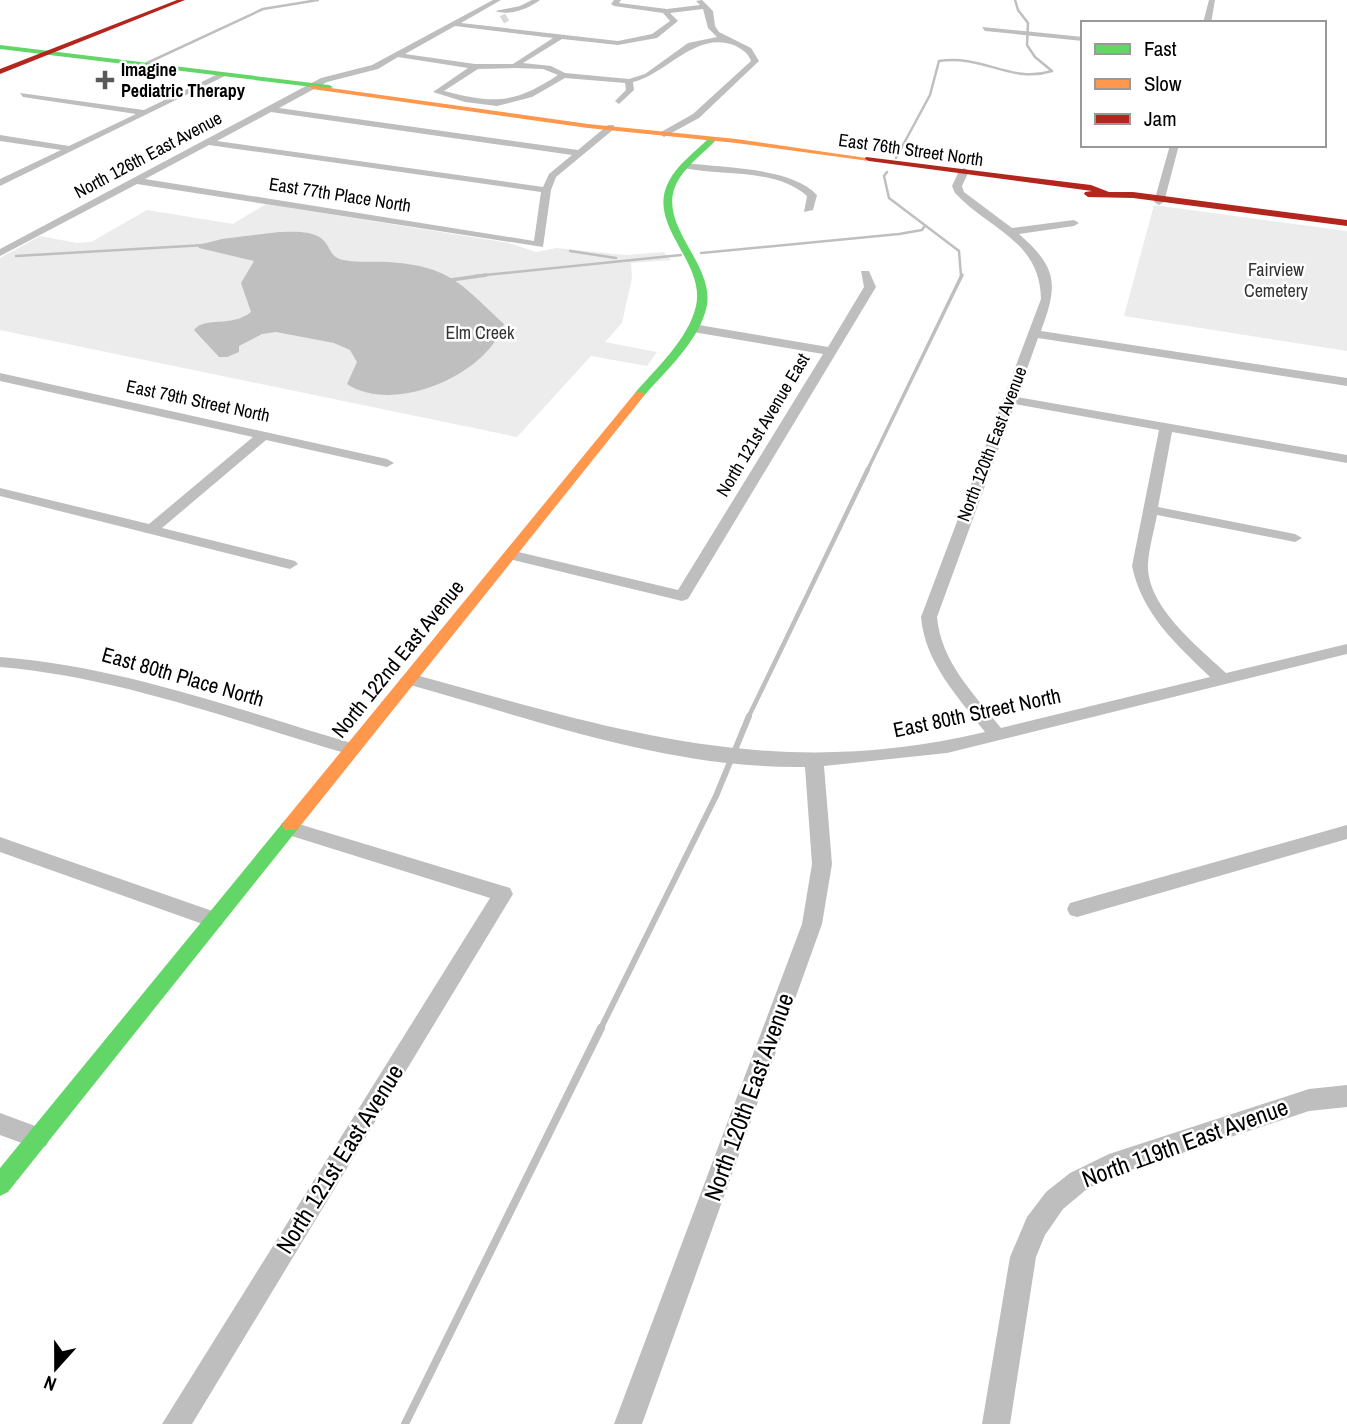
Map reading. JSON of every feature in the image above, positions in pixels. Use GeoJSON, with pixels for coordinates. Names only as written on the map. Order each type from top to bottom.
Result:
{"type":"FeatureCollection","features":[{"type":"Feature","properties":{"kind":"main road"},"geometry":{"type":"LineString","coordinates":[[0,72],[182,0]]}},
{"type":"Feature","properties":{"kind":"main road","name":"East 76th Street North"},"geometry":{"type":"LineString","coordinates":[[0,47],[593,122],[732,146],[1091,188],[1105,193],[1347,223]]}},
{"type":"Feature","properties":{"kind":"main road","name":"North 122nd East Avenue"},"geometry":{"type":"LineString","coordinates":[[0,1185],[693,328],[705,302],[705,289],[702,274],[667,208],[669,188],[686,166],[712,141]]}},
{"type":"Feature","properties":{"kind":"street","name":"North 126th East Avenue"},"geometry":{"type":"LineString","coordinates":[[0,253],[312,87],[336,76],[375,67],[498,0]]}},
{"type":"Feature","properties":{"kind":"street"},"geometry":{"type":"LineString","coordinates":[[477,25],[522,0]]}},
{"type":"Feature","properties":{"kind":"street"},"geometry":{"type":"LineString","coordinates":[[499,11],[522,8],[537,0]]}},
{"type":"Feature","properties":{"kind":"street"},"geometry":{"type":"LineString","coordinates":[[618,0],[614,4],[668,11],[706,7]]}},
{"type":"Feature","properties":{"kind":"street"},"geometry":{"type":"LineString","coordinates":[[664,134],[696,116],[753,64],[755,58],[751,52],[724,38],[712,28],[711,15],[706,7],[695,0]]}},
{"type":"Feature","properties":{"kind":"street"},"geometry":{"type":"LineString","coordinates":[[1207,21],[1212,0]]}},
{"type":"Feature","properties":{"kind":"street"},"geometry":{"type":"LineString","coordinates":[[477,25],[504,19],[507,13],[483,9]]}},
{"type":"Feature","properties":{"kind":"street"},"geometry":{"type":"LineString","coordinates":[[453,24],[618,43],[647,38],[674,22],[666,12],[668,11]]}},
{"type":"Feature","properties":{"kind":"street"},"geometry":{"type":"LineString","coordinates":[[985,29],[1081,38]]}},
{"type":"Feature","properties":{"kind":"street"},"geometry":{"type":"LineString","coordinates":[[517,64],[561,36]]}},
{"type":"Feature","properties":{"kind":"street"},"geometry":{"type":"LineString","coordinates":[[397,55],[497,67],[517,64],[556,70],[563,75],[629,81],[648,76],[691,46],[724,38]]}},
{"type":"Feature","properties":{"kind":"street"},"geometry":{"type":"LineString","coordinates":[[478,65],[436,92],[487,103],[516,102],[532,96],[563,75]]}},
{"type":"Feature","properties":{"kind":"street"},"geometry":{"type":"LineString","coordinates":[[0,183],[223,75]]}},
{"type":"Feature","properties":{"kind":"street"},"geometry":{"type":"LineString","coordinates":[[619,101],[630,90],[629,81]]}},
{"type":"Feature","properties":{"kind":"street"},"geometry":{"type":"LineString","coordinates":[[23,95],[146,113]]}},
{"type":"Feature","properties":{"kind":"street"},"geometry":{"type":"LineString","coordinates":[[271,109],[580,153]]}},
{"type":"Feature","properties":{"kind":"street"},"geometry":{"type":"LineString","coordinates":[[208,142],[546,190],[551,176],[611,127]]}},
{"type":"Feature","properties":{"kind":"street"},"geometry":{"type":"LineString","coordinates":[[0,138],[71,149]]}},
{"type":"Feature","properties":{"kind":"street"},"geometry":{"type":"LineString","coordinates":[[1159,200],[1174,147]]}},
{"type":"Feature","properties":{"kind":"street"},"geometry":{"type":"LineString","coordinates":[[686,166],[802,185],[811,195],[808,210]]}},
{"type":"Feature","properties":{"kind":"street","name":"North 120th East Avenue"},"geometry":{"type":"LineString","coordinates":[[962,174],[957,186],[960,193],[1035,257],[1048,281],[1047,299],[933,601],[928,628],[934,650],[997,735]]}},
{"type":"Feature","properties":{"kind":"street","name":"East 77th Place North"},"geometry":{"type":"LineString","coordinates":[[137,181],[538,245],[546,190]]}},
{"type":"Feature","properties":{"kind":"street"},"geometry":{"type":"LineString","coordinates":[[1008,232],[1074,223]]}},
{"type":"Feature","properties":{"kind":"street","name":"North 121st Avenue East"},"geometry":{"type":"LineString","coordinates":[[510,555],[682,596],[870,287],[865,273]]}},
{"type":"Feature","properties":{"kind":"street"},"geometry":{"type":"LineString","coordinates":[[693,328],[830,351]]}},
{"type":"Feature","properties":{"kind":"street"},"geometry":{"type":"LineString","coordinates":[[1034,334],[1347,382]]}},
{"type":"Feature","properties":{"kind":"street","name":"East 79th Street North"},"geometry":{"type":"LineString","coordinates":[[0,377],[387,463]]}},
{"type":"Feature","properties":{"kind":"street"},"geometry":{"type":"LineString","coordinates":[[1009,399],[1347,459]]}},
{"type":"Feature","properties":{"kind":"street"},"geometry":{"type":"LineString","coordinates":[[1166,428],[1140,566],[1145,593],[1159,616],[1223,680]]}},
{"type":"Feature","properties":{"kind":"street"},"geometry":{"type":"LineString","coordinates":[[151,530],[264,435]]}},
{"type":"Feature","properties":{"kind":"street"},"geometry":{"type":"LineString","coordinates":[[0,492],[290,564]]}},
{"type":"Feature","properties":{"kind":"street"},"geometry":{"type":"LineString","coordinates":[[1152,509],[1295,538]]}},
{"type":"Feature","properties":{"kind":"street","name":"East 80th Street North"},"geometry":{"type":"LineString","coordinates":[[409,679],[633,740],[740,757],[814,760],[899,754],[997,735],[1347,649]]}},
{"type":"Feature","properties":{"kind":"street","name":"East 80th Place North"},"geometry":{"type":"LineString","coordinates":[[0,662],[40,665],[108,678],[352,749]]}},
{"type":"Feature","properties":{"kind":"street","name":"North 120th East Avenue"},"geometry":{"type":"LineString","coordinates":[[628,1424],[812,924],[820,891],[822,864],[814,760]]}},
{"type":"Feature","properties":{"kind":"street","name":"North 121st East Avenue"},"geometry":{"type":"LineString","coordinates":[[176,1424],[503,894],[289,828]]}},
{"type":"Feature","properties":{"kind":"street"},"geometry":{"type":"LineString","coordinates":[[1077,909],[1347,832]]}},
{"type":"Feature","properties":{"kind":"street"},"geometry":{"type":"LineString","coordinates":[[0,844],[214,920]]}},
{"type":"Feature","properties":{"kind":"street","name":"North 119th East Avenue"},"geometry":{"type":"LineString","coordinates":[[996,1424],[1023,1257],[1029,1236],[1050,1202],[1086,1175],[1109,1166],[1309,1100],[1347,1096]]}},
{"type":"Feature","properties":{"kind":"street"},"geometry":{"type":"LineString","coordinates":[[0,1124],[38,1138]]}},
{"type":"Feature","properties":{"kind":"green space","name":"Elm Creek"},"geometry":{"type":"Polygon","coordinates":[[[266,204],[509,243],[536,252],[557,248],[626,255],[664,252],[671,260],[631,263],[632,278],[622,323],[605,342],[657,352],[647,366],[591,356],[517,437],[0,330],[0,258],[40,236],[77,243],[91,242],[147,210],[233,224],[266,204]]]}},
{"type":"Feature","properties":{"kind":"green space","name":"Fairview Cemetery"},"geometry":{"type":"Polygon","coordinates":[[[1154,205],[1347,231],[1347,351],[1124,316],[1154,205]]]}},
{"type":"Feature","properties":{"kind":"shaded area"},"geometry":{"type":"Polygon","coordinates":[[[301,232],[318,236],[339,259],[409,264],[441,273],[465,288],[504,324],[494,342],[479,359],[459,374],[437,385],[389,395],[367,392],[347,384],[357,362],[350,350],[334,343],[276,332],[262,334],[239,346],[239,352],[219,357],[194,330],[205,324],[235,320],[251,312],[241,283],[254,261],[199,248],[198,245],[222,239],[301,232]]]}},
{"type":"Feature","properties":{"kind":"waterway"},"geometry":{"type":"LineString","coordinates":[[147,63],[263,9],[318,0]]}},
{"type":"Feature","properties":{"kind":"waterway"},"geometry":{"type":"LineString","coordinates":[[896,158],[930,95],[939,61],[969,61],[1023,74],[1052,71],[1035,57],[1027,45],[1028,23],[1018,10],[1015,0]]}},
{"type":"Feature","properties":{"kind":"waterway"},"geometry":{"type":"LineString","coordinates":[[887,172],[884,176],[889,198],[959,251],[961,276]]}},
{"type":"Feature","properties":{"kind":"waterway"},"geometry":{"type":"LineString","coordinates":[[701,253],[899,234],[922,230],[924,227]]}},
{"type":"Feature","properties":{"kind":"waterway"},"geometry":{"type":"LineString","coordinates":[[16,256],[205,245]]}},
{"type":"Feature","properties":{"kind":"waterway"},"geometry":{"type":"LineString","coordinates":[[570,251],[616,258]]}},
{"type":"Feature","properties":{"kind":"waterway"},"geometry":{"type":"LineString","coordinates":[[475,276],[681,255]]}},
{"type":"Feature","properties":{"kind":"waterway"},"geometry":{"type":"LineString","coordinates":[[451,280],[486,275]]}},
{"type":"Feature","properties":{"kind":"waterway"},"geometry":{"type":"LineString","coordinates":[[867,471],[962,275]]}},
{"type":"Feature","properties":{"kind":"waterway"},"geometry":{"type":"LineString","coordinates":[[748,718],[868,469]]}},
{"type":"Feature","properties":{"kind":"waterway"},"geometry":{"type":"LineString","coordinates":[[600,1030],[716,796],[749,716]]}},
{"type":"Feature","properties":{"kind":"waterway"},"geometry":{"type":"LineString","coordinates":[[405,1424],[601,1028]]}},
{"type":"Feature","properties":{"kind":"tunnel"},"geometry":{"type":"LineString","coordinates":[[502,20],[507,17]]}},
{"type":"Feature","properties":{"kind":"traffic: fast"},"geometry":{"type":"LineString","coordinates":[[0,47],[329,87]]}},
{"type":"Feature","properties":{"kind":"traffic: fast"},"geometry":{"type":"LineString","coordinates":[[639,395],[685,340],[699,315],[702,287],[668,212],[667,197],[680,171],[712,140]]}},
{"type":"Feature","properties":{"kind":"traffic: fast"},"geometry":{"type":"LineString","coordinates":[[0,1185],[291,825]]}},
{"type":"Feature","properties":{"kind":"traffic: slow"},"geometry":{"type":"LineString","coordinates":[[312,87],[588,126],[736,141],[869,159]]}},
{"type":"Feature","properties":{"kind":"traffic: slow"},"geometry":{"type":"LineString","coordinates":[[291,825],[639,395]]}},
{"type":"Feature","properties":{"kind":"traffic: jam"},"geometry":{"type":"LineString","coordinates":[[0,72],[182,0]]}},
{"type":"Feature","properties":{"kind":"traffic: jam"},"geometry":{"type":"LineString","coordinates":[[869,159],[1091,188],[1105,193]]}},
{"type":"Feature","properties":{"kind":"traffic: jam"},"geometry":{"type":"LineString","coordinates":[[1088,194],[1133,195],[1347,223]]}},
{"type":"Feature","properties":{"kind":"place","name":"Imagine Pediatric Therapy"},"geometry":{"type":"Point","coordinates":[105,80]}}]}
